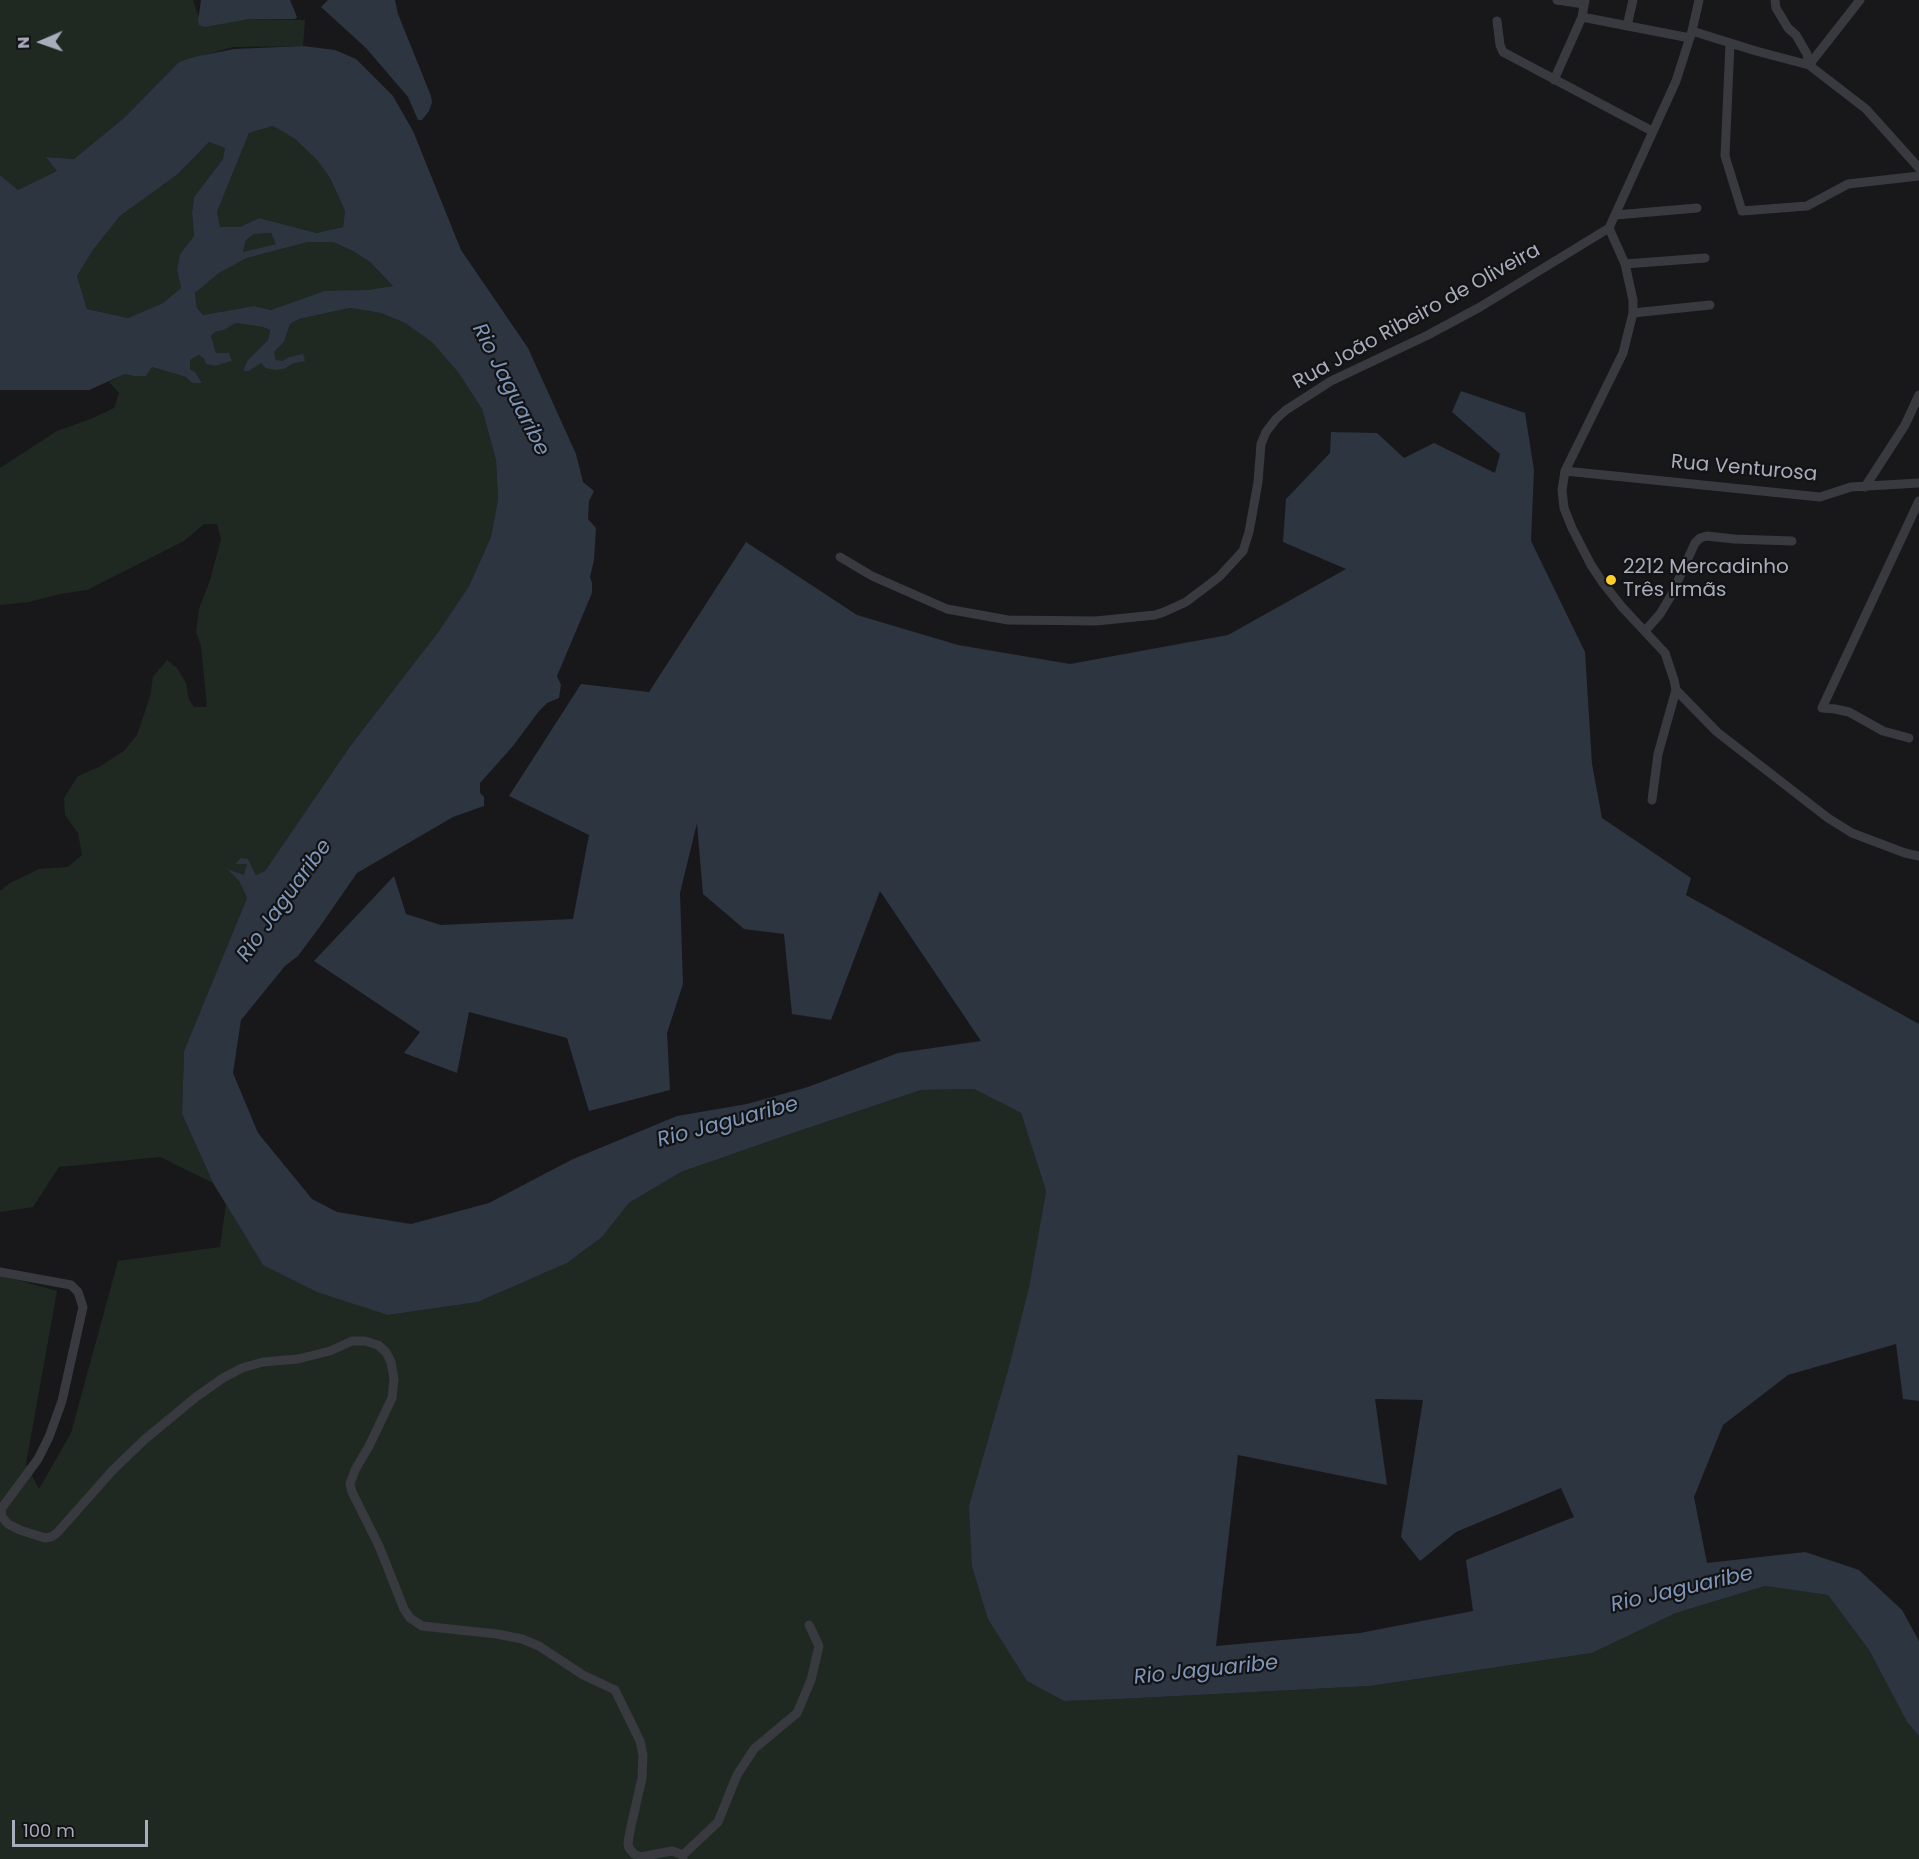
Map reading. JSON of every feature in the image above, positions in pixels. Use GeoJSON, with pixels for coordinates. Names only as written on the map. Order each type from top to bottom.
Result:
{"type":"FeatureCollection","features":[{"type":"Feature","properties":{"kind":"street"},"geometry":{"type":"LineString","coordinates":[[1554,80],[1582,17],[1585,2],[1557,0]]}},
{"type":"Feature","properties":{"kind":"street"},"geometry":{"type":"LineString","coordinates":[[1627,26],[1633,0]]}},
{"type":"Feature","properties":{"kind":"street"},"geometry":{"type":"LineString","coordinates":[[1699,0],[1676,81],[1609,228],[1625,264],[1633,313],[1623,353],[1565,471],[1562,490],[1564,508],[1572,528],[1602,583],[1665,653],[1676,690],[1717,732],[1828,818],[1852,833],[1919,856]]}},
{"type":"Feature","properties":{"kind":"street"},"geometry":{"type":"LineString","coordinates":[[1775,0],[1776,8],[1807,54],[1809,65]]}},
{"type":"Feature","properties":{"kind":"street"},"geometry":{"type":"LineString","coordinates":[[1809,65],[1860,0]]}},
{"type":"Feature","properties":{"kind":"street"},"geometry":{"type":"LineString","coordinates":[[1582,17],[1627,26],[1691,34],[1809,65],[1866,110],[1919,168]]}},
{"type":"Feature","properties":{"kind":"street"},"geometry":{"type":"LineString","coordinates":[[1497,21],[1503,52],[1652,131]]}},
{"type":"Feature","properties":{"kind":"street"},"geometry":{"type":"LineString","coordinates":[[1730,43],[1725,156],[1742,212],[1807,206],[1848,184],[1919,176]]}},
{"type":"Feature","properties":{"kind":"street"},"geometry":{"type":"LineString","coordinates":[[1616,214],[1696,208]]}},
{"type":"Feature","properties":{"kind":"street","name":"Rua João Ribeiro de Oliveira"},"geometry":{"type":"LineString","coordinates":[[840,557],[872,576],[947,609],[1008,620],[1096,621],[1164,612],[1186,602],[1219,577],[1243,552],[1258,482],[1261,444],[1266,432],[1286,410],[1331,381],[1480,307],[1609,228]]}},
{"type":"Feature","properties":{"kind":"street"},"geometry":{"type":"LineString","coordinates":[[1625,264],[1705,258]]}},
{"type":"Feature","properties":{"kind":"street"},"geometry":{"type":"LineString","coordinates":[[1633,313],[1710,305]]}},
{"type":"Feature","properties":{"kind":"street"},"geometry":{"type":"LineString","coordinates":[[1865,487],[1905,424],[1919,395]]}},
{"type":"Feature","properties":{"kind":"street","name":"Rua Venturosa"},"geometry":{"type":"LineString","coordinates":[[1565,471],[1820,497],[1851,487],[1919,483]]}},
{"type":"Feature","properties":{"kind":"street"},"geometry":{"type":"LineString","coordinates":[[1909,738],[1883,731],[1849,712],[1822,708],[1919,501]]}},
{"type":"Feature","properties":{"kind":"street"},"geometry":{"type":"LineString","coordinates":[[1645,631],[1660,614],[1672,594],[1695,543],[1700,538],[1707,536],[1792,541]]}},
{"type":"Feature","properties":{"kind":"street"},"geometry":{"type":"LineString","coordinates":[[1652,800],[1658,754],[1676,690]]}},
{"type":"Feature","properties":{"kind":"street"},"geometry":{"type":"LineString","coordinates":[[0,1272],[71,1285],[78,1292],[83,1307],[62,1401],[49,1437],[38,1459],[2,1509],[2,1517],[8,1524],[45,1538],[57,1533],[112,1471],[144,1440],[196,1396],[223,1378],[242,1368],[262,1362],[298,1359],[330,1351],[352,1341],[372,1343],[386,1352],[391,1362],[394,1379],[392,1398],[350,1484],[379,1546],[404,1609],[410,1618],[422,1626],[522,1639],[539,1646],[583,1675],[615,1690],[640,1741],[643,1755],[642,1778],[628,1843],[634,1854],[640,1857],[672,1851],[683,1857],[718,1822],[737,1775],[754,1749],[797,1713],[811,1680],[819,1646],[809,1626]]}},
{"type":"Feature","properties":{"kind":"shaded area"},"geometry":{"type":"Polygon","coordinates":[[[0,0],[193,0],[202,26],[249,19],[305,20],[303,46],[233,47],[179,62],[124,118],[74,159],[47,157],[58,171],[18,190],[0,175],[0,0]]]}},
{"type":"Feature","properties":{"kind":"shaded area"},"geometry":{"type":"Polygon","coordinates":[[[273,126],[295,139],[317,160],[330,178],[345,211],[343,227],[317,233],[259,218],[240,227],[220,227],[217,212],[249,133],[273,126]]]}},
{"type":"Feature","properties":{"kind":"shaded area"},"geometry":{"type":"Polygon","coordinates":[[[209,142],[225,148],[223,159],[194,197],[192,213],[194,236],[180,254],[177,270],[181,288],[163,303],[128,318],[87,309],[77,276],[93,250],[120,216],[178,174],[209,142]]]}},
{"type":"Feature","properties":{"kind":"shaded area"},"geometry":{"type":"Polygon","coordinates":[[[271,233],[277,244],[243,252],[246,240],[254,234],[271,233]]]}},
{"type":"Feature","properties":{"kind":"shaded area"},"geometry":{"type":"Polygon","coordinates":[[[308,242],[333,242],[353,251],[370,262],[393,286],[295,303],[271,310],[254,306],[203,315],[197,308],[195,293],[219,273],[247,258],[308,242]]]}},
{"type":"Feature","properties":{"kind":"shaded area"},"geometry":{"type":"Polygon","coordinates":[[[350,308],[381,313],[405,323],[432,341],[458,372],[482,409],[496,460],[498,499],[491,537],[469,586],[439,631],[351,745],[265,871],[256,875],[248,859],[236,863],[247,864],[245,876],[228,870],[239,881],[247,898],[184,1051],[182,1114],[213,1183],[160,1157],[59,1167],[33,1207],[0,1212],[0,891],[10,883],[39,869],[68,867],[82,855],[78,833],[65,815],[64,798],[78,776],[99,767],[124,751],[137,735],[150,697],[153,677],[167,660],[177,668],[186,683],[189,700],[194,707],[207,707],[201,646],[196,632],[199,609],[221,539],[217,524],[204,524],[184,541],[87,590],[29,602],[0,605],[0,468],[57,431],[114,408],[119,393],[109,382],[125,374],[133,376],[152,367],[186,377],[192,383],[202,383],[195,372],[190,369],[190,360],[199,355],[206,364],[215,366],[232,361],[228,353],[216,353],[211,336],[215,332],[236,323],[270,330],[268,340],[247,361],[243,371],[249,371],[261,363],[286,368],[294,363],[289,357],[276,361],[274,352],[284,342],[290,324],[299,319],[350,308]]]}},
{"type":"Feature","properties":{"kind":"shaded area"},"geometry":{"type":"Polygon","coordinates":[[[974,1089],[1021,1113],[1046,1191],[1029,1287],[1007,1374],[1028,1681],[1064,1701],[1370,1686],[1592,1653],[1676,1613],[1765,1586],[1828,1595],[1869,1650],[1907,1722],[1919,1736],[1919,1859],[0,1859],[0,1275],[57,1291],[26,1464],[39,1489],[71,1433],[118,1261],[220,1247],[226,1204],[263,1265],[388,1315],[478,1302],[567,1263],[602,1237],[629,1203],[681,1172],[921,1090],[974,1089]]]}},
{"type":"Feature","properties":{"kind":"water"},"geometry":{"type":"Polygon","coordinates":[[[201,0],[290,0],[297,17],[295,19],[249,19],[205,27],[199,25],[198,21],[201,0]]]}},
{"type":"Feature","properties":{"kind":"water"},"geometry":{"type":"Polygon","coordinates":[[[328,0],[395,0],[398,14],[431,96],[429,111],[422,120],[418,120],[408,97],[366,48],[321,7],[328,0]]]}},
{"type":"Feature","properties":{"kind":"water","name":"Rio Jaguaribe"},"geometry":{"type":"Polygon","coordinates":[[[303,46],[335,50],[356,59],[393,96],[413,131],[461,250],[528,348],[576,454],[583,482],[594,491],[589,501],[588,519],[596,528],[594,560],[590,577],[592,593],[557,676],[561,685],[559,698],[547,703],[539,711],[513,746],[480,783],[484,806],[453,817],[357,873],[298,956],[285,966],[241,1020],[233,1073],[258,1133],[312,1199],[337,1212],[411,1224],[489,1203],[571,1160],[677,1116],[747,1104],[808,1087],[898,1053],[981,1041],[880,891],[831,1020],[792,1014],[784,934],[744,929],[703,894],[697,823],[680,893],[683,984],[667,1033],[670,1090],[589,1111],[567,1038],[469,1012],[457,1073],[404,1053],[420,1032],[314,961],[394,876],[406,914],[441,925],[573,919],[589,835],[509,796],[581,684],[649,692],[746,542],[857,615],[958,645],[1070,664],[1228,635],[1346,569],[1283,542],[1286,499],[1330,453],[1331,432],[1377,433],[1404,458],[1434,443],[1495,473],[1500,454],[1452,412],[1461,391],[1525,413],[1534,470],[1531,541],[1585,652],[1592,764],[1602,818],[1691,878],[1686,895],[1919,1024],[1919,1401],[1903,1399],[1896,1344],[1788,1375],[1723,1425],[1694,1497],[1707,1563],[1805,1552],[1859,1570],[1902,1610],[1919,1641],[1919,1736],[1907,1722],[1869,1650],[1828,1595],[1765,1586],[1676,1613],[1592,1653],[1370,1686],[1064,1701],[1027,1681],[988,1619],[972,1566],[969,1506],[1029,1287],[1046,1191],[1021,1113],[974,1089],[921,1090],[681,1172],[629,1203],[602,1237],[567,1263],[478,1302],[388,1315],[317,1292],[263,1265],[213,1183],[182,1114],[184,1051],[247,898],[239,881],[227,869],[244,875],[247,864],[235,864],[241,858],[248,859],[256,875],[265,871],[351,745],[439,631],[469,586],[491,537],[498,499],[496,460],[482,409],[458,372],[432,342],[405,323],[381,313],[350,308],[299,319],[290,324],[284,342],[274,352],[276,360],[282,361],[303,354],[305,361],[294,363],[286,368],[276,370],[266,368],[261,363],[249,371],[243,371],[247,361],[268,340],[270,330],[236,323],[211,336],[216,353],[229,353],[232,361],[215,366],[206,364],[199,355],[190,360],[190,369],[195,372],[202,383],[192,383],[186,377],[152,367],[146,376],[125,374],[89,390],[0,390],[0,175],[18,190],[57,171],[46,157],[74,159],[124,118],[179,62],[234,49],[303,46]],[[273,126],[249,133],[217,212],[220,227],[240,227],[259,218],[317,233],[343,227],[345,211],[330,178],[317,160],[295,139],[273,126]],[[209,142],[178,174],[120,216],[93,250],[77,276],[87,309],[128,318],[163,303],[181,288],[177,270],[180,254],[194,236],[192,213],[194,197],[223,159],[225,148],[209,142]],[[271,233],[254,234],[246,240],[243,252],[276,244],[271,233]],[[308,242],[247,258],[219,273],[195,293],[197,308],[203,315],[254,306],[271,310],[325,291],[368,290],[393,286],[370,262],[333,242],[308,242]],[[1375,1399],[1387,1485],[1238,1455],[1216,1646],[1360,1633],[1473,1611],[1466,1560],[1574,1517],[1561,1488],[1456,1532],[1420,1561],[1401,1537],[1423,1400],[1375,1399]]]}},
{"type":"Feature","properties":{"kind":"place","name":"2212 Mercadinho Três Irmãs"},"geometry":{"type":"Point","coordinates":[1611,580]}}]}
